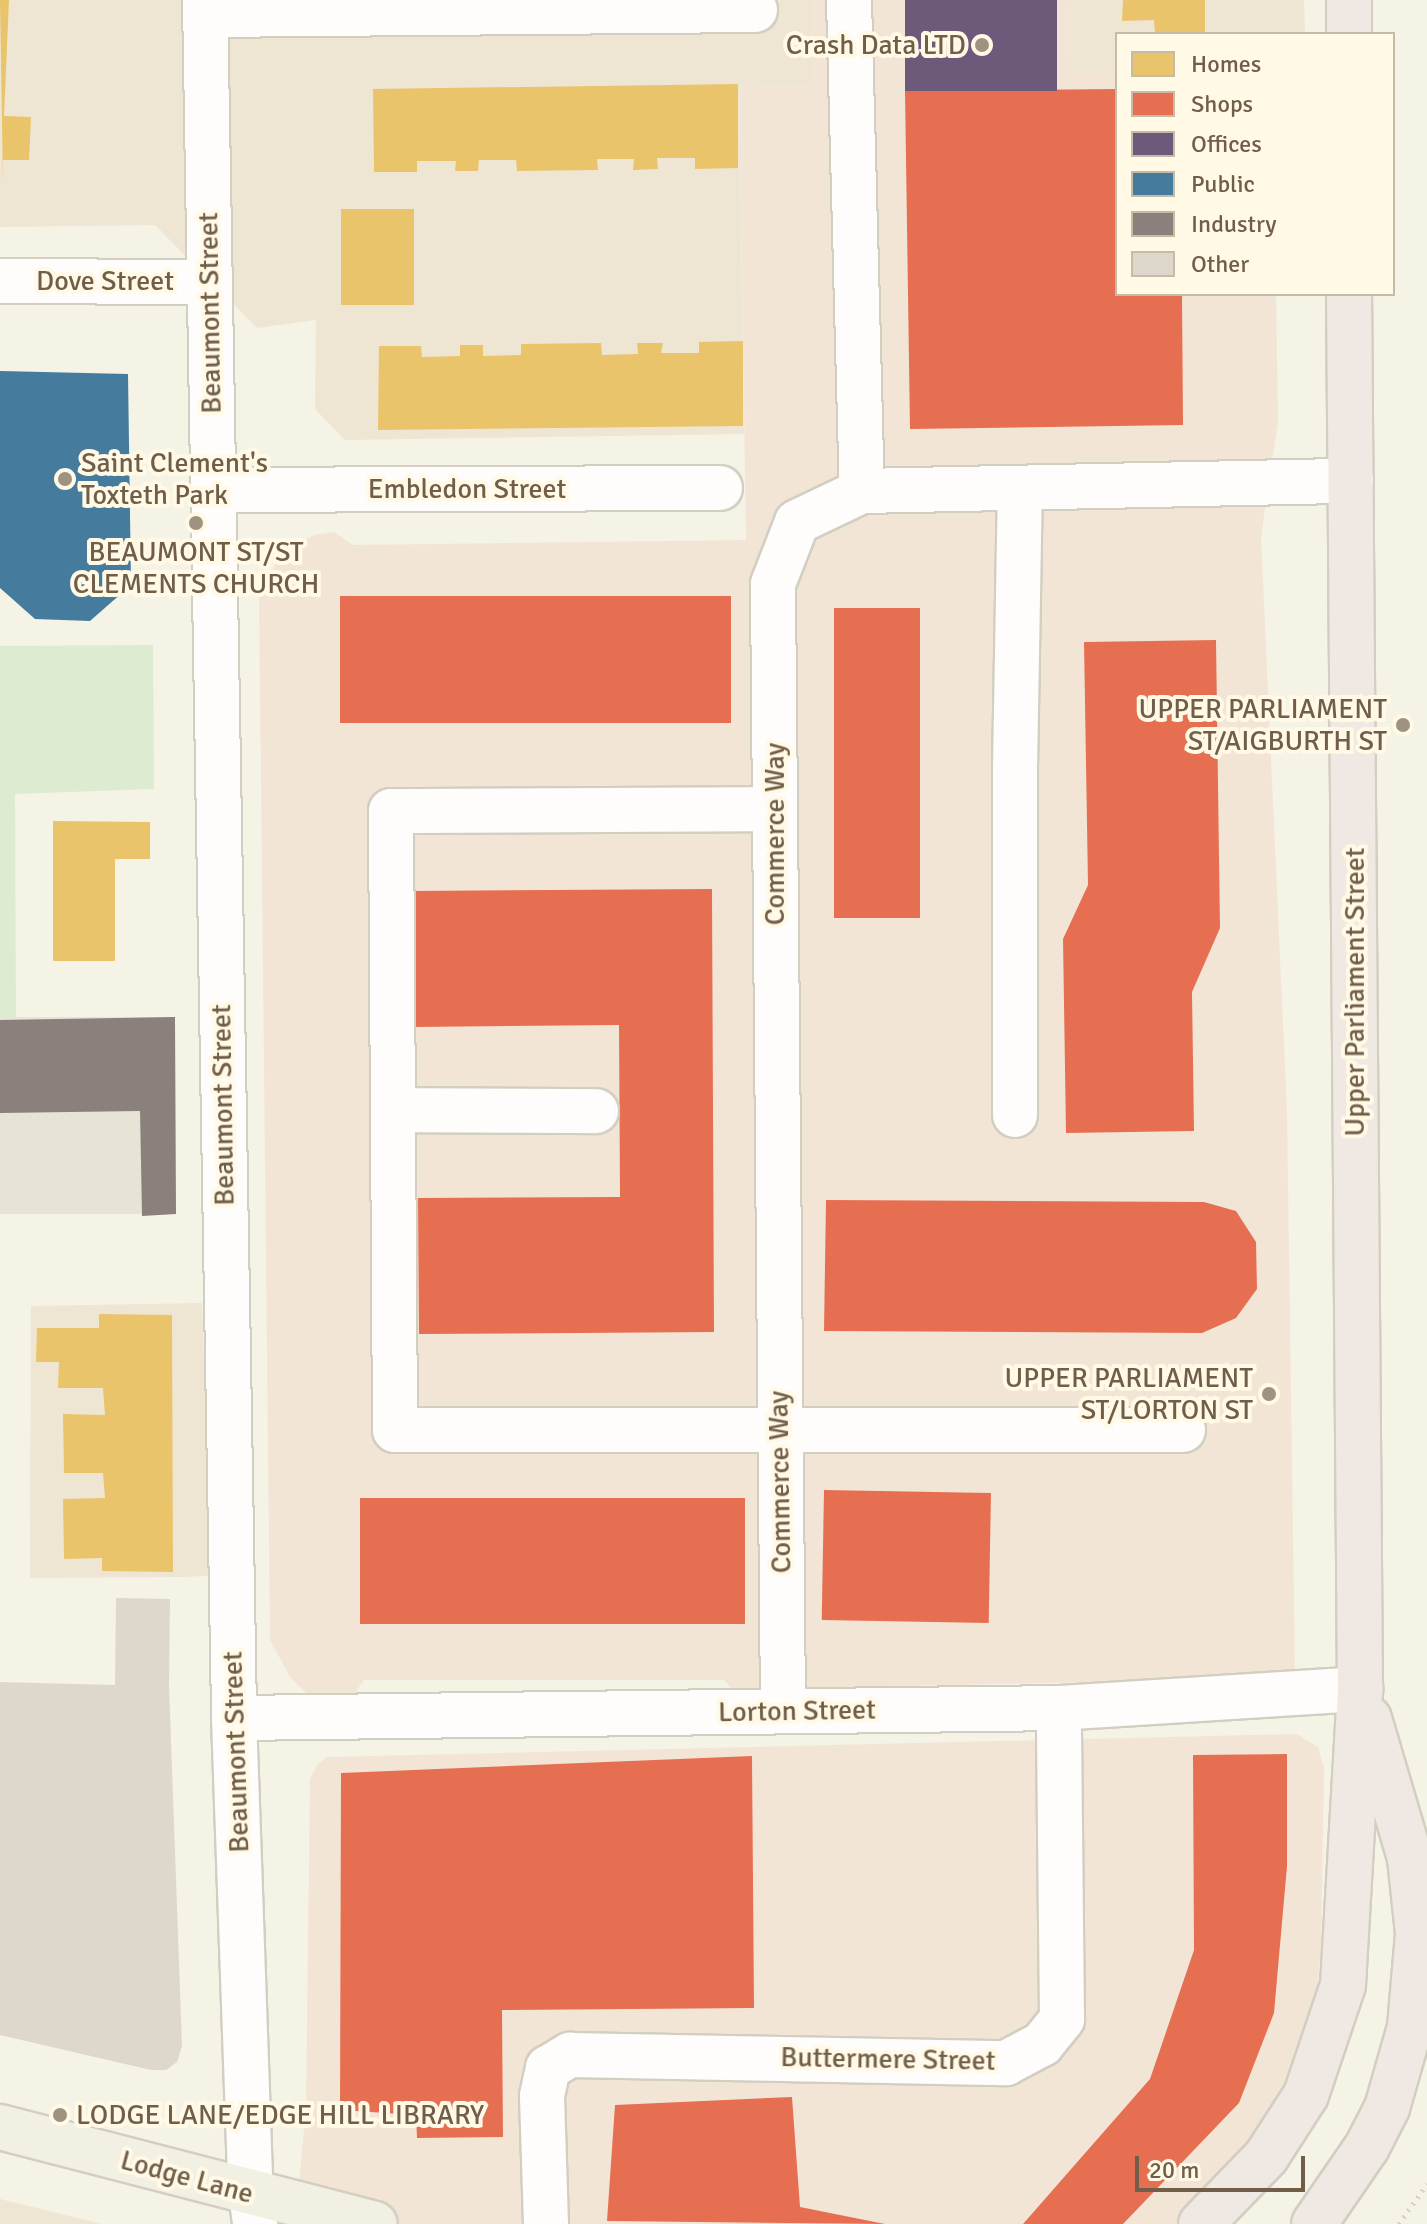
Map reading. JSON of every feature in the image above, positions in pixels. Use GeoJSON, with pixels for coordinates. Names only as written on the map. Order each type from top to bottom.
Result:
{"type":"FeatureCollection","features":[{"type":"Feature","properties":{"kind":"highway"},"geometry":{"type":"LineString","coordinates":[[1349,0],[1349,32]]}},
{"type":"Feature","properties":{"kind":"highway","name":"Upper Parliament Street"},"geometry":{"type":"LineString","coordinates":[[1201,2224],[1266,2157],[1306,2095],[1343,1985],[1360,1689],[1349,296]]}},
{"type":"Feature","properties":{"kind":"highway","name":"Upper Parliament Street"},"geometry":{"type":"LineString","coordinates":[[1323,2218],[1367,2147],[1387,2108],[1401,2068],[1410,2027],[1418,1933],[1410,1858],[1360,1689]]}},
{"type":"Feature","properties":{"kind":"main road","name":"Lodge Lane"},"geometry":{"type":"LineString","coordinates":[[0,2127],[253,2209],[375,2224]]}},
{"type":"Feature","properties":{"kind":"street"},"geometry":{"type":"LineString","coordinates":[[849,0],[862,491]]}},
{"type":"Feature","properties":{"kind":"street","name":"Beaumont Street"},"geometry":{"type":"LineString","coordinates":[[253,2209],[234,1718],[206,7],[755,10]]}},
{"type":"Feature","properties":{"kind":"street","name":"Dove Street"},"geometry":{"type":"LineString","coordinates":[[0,281],[210,282]]}},
{"type":"Feature","properties":{"kind":"street","name":"Commerce Way"},"geometry":{"type":"LineString","coordinates":[[783,1711],[773,584],[797,522],[862,491],[1351,481]]}},
{"type":"Feature","properties":{"kind":"street","name":"Embledon Street"},"geometry":{"type":"LineString","coordinates":[[213,490],[720,488]]}},
{"type":"Feature","properties":{"kind":"street"},"geometry":{"type":"LineString","coordinates":[[1015,1115],[1015,768],[1020,488]]}},
{"type":"Feature","properties":{"kind":"street"},"geometry":{"type":"LineString","coordinates":[[775,809],[391,811],[395,1430],[1183,1430]]}},
{"type":"Feature","properties":{"kind":"street"},"geometry":{"type":"LineString","coordinates":[[393,1110],[596,1111]]}},
{"type":"Feature","properties":{"kind":"street","name":"Lorton Street"},"geometry":{"type":"LineString","coordinates":[[234,1718],[1059,1708],[1360,1689]]}},
{"type":"Feature","properties":{"kind":"street","name":"Buttermere Street"},"geometry":{"type":"LineString","coordinates":[[546,2224],[542,2096],[548,2068],[570,2055],[1006,2063],[1042,2044],[1062,2019],[1059,1708]]}},
{"type":"Feature","properties":{"kind":"path"},"geometry":{"type":"LineString","coordinates":[[1399,2224],[1427,2184]]}},
{"type":"Feature","properties":{"kind":"shaded area"},"geometry":{"type":"Polygon","coordinates":[[[0,0],[813,0],[814,84],[739,85],[744,434],[345,440],[315,409],[316,320],[257,328],[155,225],[0,227],[0,0]]]}},
{"type":"Feature","properties":{"kind":"shaded area"},"geometry":{"type":"Polygon","coordinates":[[[813,0],[1071,0],[1070,70],[1115,70],[1115,296],[1276,296],[1278,422],[1261,537],[1287,1112],[1295,1678],[842,1687],[742,1700],[724,1680],[364,1680],[345,1707],[326,1704],[307,1694],[290,1677],[270,1640],[259,591],[277,562],[296,544],[314,535],[334,532],[353,545],[746,540],[739,85],[814,84],[813,0]]]}},
{"type":"Feature","properties":{"kind":"shaded area"},"geometry":{"type":"Polygon","coordinates":[[[1071,0],[1304,0],[1305,32],[1115,32],[1115,70],[1070,70],[1071,0]]]}},
{"type":"Feature","properties":{"kind":"shaded area"},"geometry":{"type":"Polygon","coordinates":[[[0,1017],[175,1017],[175,1214],[0,1214],[0,1017]]]}},
{"type":"Feature","properties":{"kind":"shaded area"},"geometry":{"type":"Polygon","coordinates":[[[202,1303],[211,1571],[208,1576],[30,1578],[31,1306],[202,1303]]]}},
{"type":"Feature","properties":{"kind":"shaded area"},"geometry":{"type":"Polygon","coordinates":[[[1297,1734],[1318,1747],[1324,1768],[1321,1950],[1315,2009],[1295,2075],[1242,2158],[1178,2224],[295,2224],[306,2109],[310,1779],[317,1765],[327,1757],[1297,1734]]]}},
{"type":"Feature","properties":{"kind":"shaded area"},"geometry":{"type":"Polygon","coordinates":[[[0,2199],[102,2224],[0,2224],[0,2199]]]}},
{"type":"Feature","properties":{"kind":"green space"},"geometry":{"type":"Polygon","coordinates":[[[153,645],[154,789],[15,794],[16,1018],[0,1018],[0,646],[153,645]]]}},
{"type":"Feature","properties":{"kind":"building: Homes"},"geometry":{"type":"Polygon","coordinates":[[[0,0],[9,0],[4,116],[31,117],[29,160],[3,160],[3,185],[0,0]]]}},
{"type":"Feature","properties":{"kind":"building: Homes"},"geometry":{"type":"Polygon","coordinates":[[[1123,0],[1205,0],[1205,32],[1155,32],[1154,20],[1122,21],[1123,0]]]}},
{"type":"Feature","properties":{"kind":"building: Homes"},"geometry":{"type":"Polygon","coordinates":[[[738,84],[738,168],[695,169],[695,158],[657,158],[658,169],[633,170],[634,159],[597,159],[598,170],[517,171],[516,160],[479,160],[478,171],[455,171],[456,161],[417,161],[417,172],[374,172],[373,89],[738,84]]]}},
{"type":"Feature","properties":{"kind":"building: Homes"},"geometry":{"type":"Polygon","coordinates":[[[341,209],[414,209],[414,305],[341,305],[341,209]]]}},
{"type":"Feature","properties":{"kind":"building: Homes"},"geometry":{"type":"Polygon","coordinates":[[[743,341],[743,426],[378,430],[379,346],[421,346],[422,357],[460,356],[460,345],[483,345],[483,356],[521,355],[521,344],[601,343],[602,355],[638,354],[637,343],[663,343],[661,353],[699,353],[699,342],[743,341]]]}},
{"type":"Feature","properties":{"kind":"building: Homes"},"geometry":{"type":"Polygon","coordinates":[[[53,821],[150,822],[150,859],[115,859],[115,961],[53,961],[53,821]]]}},
{"type":"Feature","properties":{"kind":"building: Homes"},"geometry":{"type":"Polygon","coordinates":[[[99,1314],[172,1315],[173,1572],[102,1571],[102,1558],[64,1559],[63,1499],[105,1498],[103,1473],[64,1473],[63,1414],[105,1415],[103,1388],[58,1388],[59,1362],[36,1362],[37,1328],[99,1328],[99,1314]]]}},
{"type":"Feature","properties":{"kind":"building: Shops"},"geometry":{"type":"Polygon","coordinates":[[[1115,89],[1115,296],[1182,296],[1183,425],[910,429],[905,91],[1115,89]]]}},
{"type":"Feature","properties":{"kind":"building: Shops"},"geometry":{"type":"Polygon","coordinates":[[[340,596],[731,596],[731,723],[340,723],[340,596]]]}},
{"type":"Feature","properties":{"kind":"building: Shops"},"geometry":{"type":"Polygon","coordinates":[[[834,608],[920,608],[920,918],[834,918],[834,608]]]}},
{"type":"Feature","properties":{"kind":"building: Shops"},"geometry":{"type":"Polygon","coordinates":[[[1216,640],[1220,928],[1192,992],[1194,1131],[1066,1133],[1063,939],[1088,885],[1084,642],[1216,640]]]}},
{"type":"Feature","properties":{"kind":"building: Shops"},"geometry":{"type":"Polygon","coordinates":[[[712,889],[714,1332],[419,1334],[418,1198],[620,1197],[619,1025],[413,1027],[413,891],[712,889]]]}},
{"type":"Feature","properties":{"kind":"building: Shops"},"geometry":{"type":"Polygon","coordinates":[[[826,1200],[1204,1202],[1236,1211],[1256,1242],[1257,1289],[1236,1318],[1202,1333],[824,1331],[826,1200]]]}},
{"type":"Feature","properties":{"kind":"building: Shops"},"geometry":{"type":"Polygon","coordinates":[[[824,1490],[991,1493],[989,1623],[822,1620],[824,1490]]]}},
{"type":"Feature","properties":{"kind":"building: Shops"},"geometry":{"type":"Polygon","coordinates":[[[360,1498],[745,1498],[745,1624],[360,1624],[360,1498]]]}},
{"type":"Feature","properties":{"kind":"building: Shops"},"geometry":{"type":"Polygon","coordinates":[[[1287,1754],[1287,1866],[1274,2013],[1239,2103],[1123,2224],[1023,2224],[1150,2079],[1194,1950],[1193,1755],[1287,1754]]]}},
{"type":"Feature","properties":{"kind":"building: Shops"},"geometry":{"type":"Polygon","coordinates":[[[752,1756],[754,2008],[502,2010],[503,2137],[417,2138],[416,2115],[340,2110],[341,1773],[752,1756]]]}},
{"type":"Feature","properties":{"kind":"building: Shops"},"geometry":{"type":"Polygon","coordinates":[[[792,2097],[800,2207],[885,2224],[607,2221],[615,2105],[792,2097]]]}},
{"type":"Feature","properties":{"kind":"building: Offices","name":"Crash Data LTD"},"geometry":{"type":"Polygon","coordinates":[[[905,0],[1057,0],[1057,91],[905,91],[905,0]]]}},
{"type":"Feature","properties":{"kind":"building: Public","name":"Saint Clement's Toxteth Park"},"geometry":{"type":"Polygon","coordinates":[[[0,371],[128,374],[131,585],[90,621],[35,619],[0,588],[0,371]]]}},
{"type":"Feature","properties":{"kind":"building: Industry"},"geometry":{"type":"Polygon","coordinates":[[[175,1017],[176,1214],[142,1216],[140,1111],[0,1113],[0,1020],[175,1017]]]}},
{"type":"Feature","properties":{"kind":"building: Other"},"geometry":{"type":"Polygon","coordinates":[[[116,1598],[170,1599],[169,1685],[182,2046],[177,2062],[166,2070],[151,2070],[0,2035],[0,1682],[115,1685],[116,1598]]]}},
{"type":"Feature","properties":{"kind":"place","name":"Crash Data LTD"},"geometry":{"type":"Point","coordinates":[982,45]}},
{"type":"Feature","properties":{"kind":"place","name":"Saint Clement's Toxteth Park"},"geometry":{"type":"Point","coordinates":[65,479]}},
{"type":"Feature","properties":{"kind":"place","name":"BEAUMONT ST/ST CLEMENTS CHURCH"},"geometry":{"type":"Point","coordinates":[196,523]}},
{"type":"Feature","properties":{"kind":"place","name":"UPPER PARLIAMENT ST/AIGBURTH ST"},"geometry":{"type":"Point","coordinates":[1403,725]}},
{"type":"Feature","properties":{"kind":"place","name":"UPPER PARLIAMENT ST/LORTON ST"},"geometry":{"type":"Point","coordinates":[1269,1394]}},
{"type":"Feature","properties":{"kind":"place","name":"LODGE LANE/EDGE HILL LIBRARY"},"geometry":{"type":"Point","coordinates":[60,2115]}}]}
